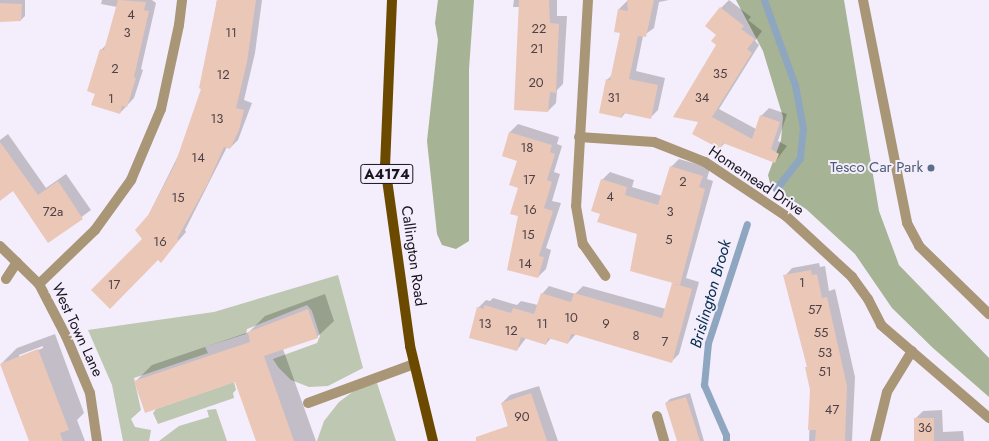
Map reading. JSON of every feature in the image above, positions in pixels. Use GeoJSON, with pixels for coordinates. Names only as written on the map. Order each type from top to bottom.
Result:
{"type":"FeatureCollection","features":[{"type":"Feature","properties":{"kind":"main road","name":"Callington Road"},"geometry":{"type":"LineString","coordinates":[[392,0],[386,165],[414,364],[434,441]]}},
{"type":"Feature","properties":{"kind":"street"},"geometry":{"type":"LineString","coordinates":[[39,284],[95,230],[131,180],[161,109],[180,25],[182,0]]}},
{"type":"Feature","properties":{"kind":"street"},"geometry":{"type":"LineString","coordinates":[[588,0],[579,137],[577,213],[583,244],[605,276]]}},
{"type":"Feature","properties":{"kind":"street"},"geometry":{"type":"LineString","coordinates":[[863,0],[907,223],[919,246],[989,314]]}},
{"type":"Feature","properties":{"kind":"street","name":"Homemead Drive"},"geometry":{"type":"LineString","coordinates":[[579,137],[654,142],[705,162],[786,216],[852,277],[868,299],[881,325],[989,418]]}},
{"type":"Feature","properties":{"kind":"street","name":"West Town Lane"},"geometry":{"type":"LineString","coordinates":[[0,246],[39,284],[66,336],[90,393],[97,441]]}},
{"type":"Feature","properties":{"kind":"street"},"geometry":{"type":"LineString","coordinates":[[6,279],[17,262]]}},
{"type":"Feature","properties":{"kind":"street"},"geometry":{"type":"LineString","coordinates":[[875,441],[887,392],[912,351]]}},
{"type":"Feature","properties":{"kind":"street"},"geometry":{"type":"LineString","coordinates":[[308,403],[414,364]]}},
{"type":"Feature","properties":{"kind":"street"},"geometry":{"type":"LineString","coordinates":[[657,416],[664,441]]}},
{"type":"Feature","properties":{"kind":"green space"},"geometry":{"type":"Polygon","coordinates":[[[438,0],[474,0],[469,69],[469,241],[456,249],[442,245],[437,234],[427,141],[438,40],[435,23],[438,0]]]}},
{"type":"Feature","properties":{"kind":"green space"},"geometry":{"type":"Polygon","coordinates":[[[736,0],[844,0],[879,211],[899,265],[989,358],[989,397],[933,348],[892,308],[855,254],[806,209],[771,187],[768,175],[781,140],[783,117],[763,51],[736,0]]]}},
{"type":"Feature","properties":{"kind":"green space"},"geometry":{"type":"Polygon","coordinates":[[[338,275],[363,368],[328,386],[309,387],[291,380],[278,367],[273,359],[317,343],[320,336],[312,311],[307,305],[247,329],[246,334],[205,347],[208,353],[134,378],[141,410],[131,419],[135,427],[151,430],[149,441],[123,441],[112,385],[88,330],[214,312],[338,275]]]}},
{"type":"Feature","properties":{"kind":"green space"},"geometry":{"type":"Polygon","coordinates":[[[234,382],[236,390],[233,393],[234,398],[158,424],[153,413],[156,409],[234,382]]]}},
{"type":"Feature","properties":{"kind":"green space"},"geometry":{"type":"Polygon","coordinates":[[[377,383],[396,441],[317,441],[324,421],[339,402],[358,388],[377,383]]]}},
{"type":"Feature","properties":{"kind":"green space"},"geometry":{"type":"Polygon","coordinates":[[[216,409],[227,441],[159,441],[179,426],[209,417],[207,410],[216,409]]]}},
{"type":"Feature","properties":{"kind":"building"},"geometry":{"type":"Polygon","coordinates":[[[118,0],[146,2],[144,10],[149,11],[134,77],[136,78],[127,107],[122,106],[120,114],[91,105],[95,94],[87,91],[100,49],[104,50],[118,0]]]}},
{"type":"Feature","properties":{"kind":"building"},"geometry":{"type":"Polygon","coordinates":[[[217,0],[256,0],[247,62],[236,108],[244,110],[239,130],[230,149],[224,147],[208,183],[177,239],[179,240],[161,263],[158,260],[110,309],[91,290],[142,239],[135,230],[149,214],[175,164],[201,89],[199,88],[217,0]]]}},
{"type":"Feature","properties":{"kind":"building"},"geometry":{"type":"Polygon","coordinates":[[[519,0],[549,0],[550,23],[559,24],[556,93],[550,92],[548,112],[514,110],[519,0]]]}},
{"type":"Feature","properties":{"kind":"building"},"geometry":{"type":"Polygon","coordinates":[[[627,0],[654,0],[646,37],[638,36],[629,79],[658,85],[651,119],[623,113],[622,118],[599,113],[606,79],[610,80],[620,33],[614,32],[618,9],[628,11],[627,0]]]}},
{"type":"Feature","properties":{"kind":"building"},"geometry":{"type":"Polygon","coordinates":[[[0,3],[22,4],[21,21],[0,22],[0,3]]]}},
{"type":"Feature","properties":{"kind":"building"},"geometry":{"type":"Polygon","coordinates":[[[720,7],[744,26],[741,29],[755,39],[747,49],[752,53],[712,117],[752,139],[760,115],[780,122],[771,149],[779,154],[775,163],[723,143],[720,149],[692,134],[698,122],[673,117],[716,45],[711,41],[716,35],[705,26],[720,7]]]}},
{"type":"Feature","properties":{"kind":"building"},"geometry":{"type":"Polygon","coordinates":[[[509,132],[552,145],[550,152],[555,154],[547,180],[552,182],[544,208],[553,211],[539,256],[544,257],[538,278],[507,270],[518,216],[510,214],[518,188],[509,185],[517,161],[502,156],[509,132]]]}},
{"type":"Feature","properties":{"kind":"building"},"geometry":{"type":"Polygon","coordinates":[[[0,142],[38,195],[58,181],[83,219],[48,243],[13,191],[0,201],[0,142]]]}},
{"type":"Feature","properties":{"kind":"building"},"geometry":{"type":"Polygon","coordinates":[[[670,166],[703,176],[699,187],[705,189],[680,285],[630,271],[637,234],[597,222],[600,214],[591,211],[601,179],[627,187],[625,195],[658,205],[670,166]]]}},
{"type":"Feature","properties":{"kind":"building"},"geometry":{"type":"Polygon","coordinates":[[[811,270],[812,275],[817,274],[822,298],[827,297],[847,386],[845,441],[815,441],[816,430],[808,430],[810,390],[805,367],[807,367],[783,275],[811,270]]]}},
{"type":"Feature","properties":{"kind":"building"},"geometry":{"type":"Polygon","coordinates":[[[672,283],[692,289],[672,363],[571,334],[568,344],[548,338],[546,345],[521,337],[517,351],[469,338],[477,307],[484,309],[484,305],[511,313],[513,308],[534,314],[541,293],[571,302],[574,293],[662,318],[672,283]]]}},
{"type":"Feature","properties":{"kind":"building"},"geometry":{"type":"Polygon","coordinates":[[[308,309],[318,338],[264,356],[294,441],[256,441],[235,382],[145,413],[134,381],[250,342],[248,332],[308,309]]]}},
{"type":"Feature","properties":{"kind":"building"},"geometry":{"type":"Polygon","coordinates":[[[38,349],[69,430],[60,433],[63,441],[29,441],[0,364],[38,349]]]}},
{"type":"Feature","properties":{"kind":"building"},"geometry":{"type":"Polygon","coordinates":[[[531,393],[547,441],[476,441],[476,437],[508,426],[501,403],[531,393]]]}},
{"type":"Feature","properties":{"kind":"building"},"geometry":{"type":"Polygon","coordinates":[[[686,397],[700,441],[677,441],[665,403],[686,397]]]}},
{"type":"Feature","properties":{"kind":"building"},"geometry":{"type":"Polygon","coordinates":[[[914,418],[934,418],[934,441],[914,441],[914,418]]]}},
{"type":"Feature","properties":{"kind":"waterway","name":"Brislington Brook"},"geometry":{"type":"LineString","coordinates":[[764,0],[795,85],[803,128],[800,158],[776,189]]}},
{"type":"Feature","properties":{"kind":"waterway","name":"Brislington Brook"},"geometry":{"type":"LineString","coordinates":[[726,441],[726,435],[704,385],[708,343],[747,224]]}},
{"type":"Feature","properties":{"kind":"place","name":"Tesco Car Park"},"geometry":{"type":"Point","coordinates":[931,168]}}]}
